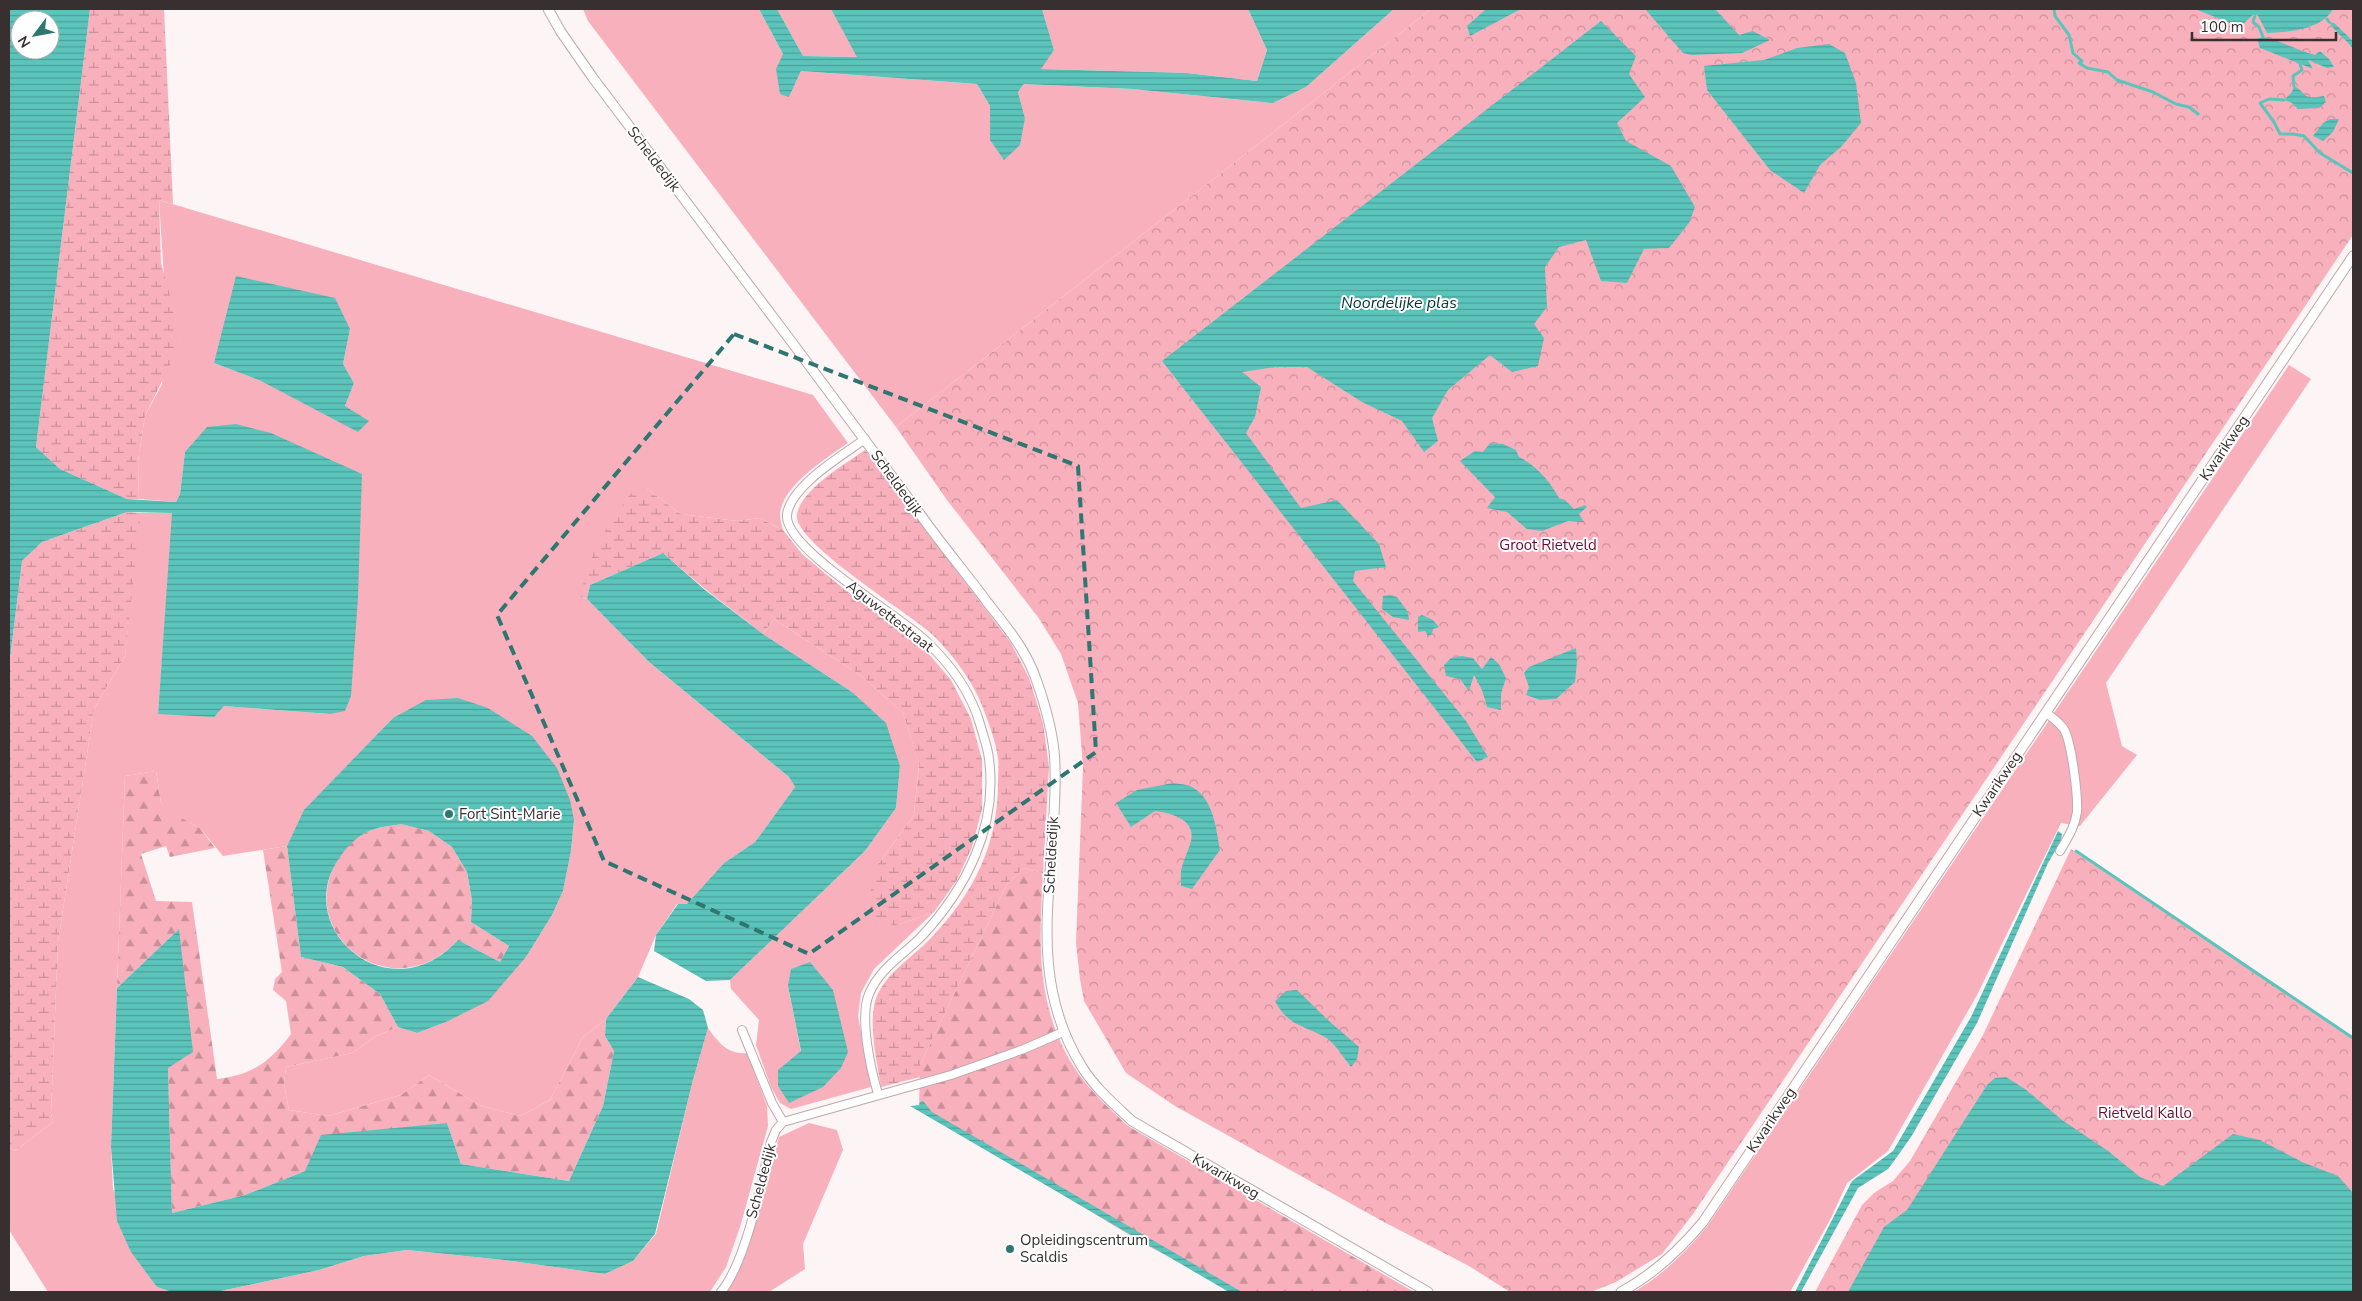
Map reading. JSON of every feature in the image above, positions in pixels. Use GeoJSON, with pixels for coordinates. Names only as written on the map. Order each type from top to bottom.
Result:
{"type":"FeatureCollection","features":[{"type":"Feature","properties":{"kind":"street","name":"Scheldedijk"},"geometry":{"type":"LineString","coordinates":[[548,9],[561,32],[593,78],[865,439],[922,518],[1016,639],[1035,676],[1049,722],[1056,767],[1046,942],[1053,1002],[1059,1023]]}},
{"type":"Feature","properties":{"kind":"street","name":"Kwarikweg"},"geometry":{"type":"LineString","coordinates":[[1621,1292],[1666,1262],[1684,1245],[1703,1222],[2353,256]]}},
{"type":"Feature","properties":{"kind":"street","name":"Aguwettestraat"},"geometry":{"type":"LineString","coordinates":[[865,439],[819,473],[801,489],[793,500],[787,515],[789,528],[807,549],[848,583],[927,641],[957,676],[978,717],[989,759],[989,810],[979,850],[963,883],[940,916],[918,939],[880,973],[868,995],[865,1017],[878,1094]]}},
{"type":"Feature","properties":{"kind":"street"},"geometry":{"type":"LineString","coordinates":[[2046,712],[2060,724],[2065,732],[2074,774],[2077,811],[2070,834],[2060,851]]}},
{"type":"Feature","properties":{"kind":"street","name":"Kwarikweg"},"geometry":{"type":"LineString","coordinates":[[1059,1023],[1083,1069],[1102,1093],[1132,1121],[1428,1292]]}},
{"type":"Feature","properties":{"kind":"street"},"geometry":{"type":"LineString","coordinates":[[742,1030],[772,1103],[783,1122],[951,1074],[1063,1032]]}},
{"type":"Feature","properties":{"kind":"street","name":"Scheldedijk"},"geometry":{"type":"LineString","coordinates":[[722,1292],[734,1271],[748,1230],[771,1142],[776,1130],[783,1122]]}},
{"type":"Feature","properties":{"kind":"highlighted area"},"geometry":{"type":"Polygon","coordinates":[[[734,334],[1078,466],[1096,752],[809,954],[604,861],[497,615],[734,334]]]}},
{"type":"Feature","properties":{"kind":"green space"},"geometry":{"type":"Polygon","coordinates":[[[90,9],[164,9],[173,204],[159,200],[161,263],[172,303],[177,335],[172,361],[145,416],[138,461],[139,499],[127,499],[60,469],[36,447],[90,9]]]}},
{"type":"Feature","properties":{"kind":"green space"},"geometry":{"type":"Polygon","coordinates":[[[583,9],[759,9],[783,54],[789,97],[801,71],[977,84],[990,106],[990,140],[1025,118],[1018,92],[1024,84],[1132,89],[1273,103],[1306,87],[1394,9],[1431,9],[896,427],[588,21],[583,9]]]}},
{"type":"Feature","properties":{"kind":"green space"},"geometry":{"type":"Polygon","coordinates":[[[777,9],[831,9],[858,57],[803,56],[777,9]]]}},
{"type":"Feature","properties":{"kind":"green space"},"geometry":{"type":"Polygon","coordinates":[[[1042,9],[1248,9],[1267,50],[1257,81],[1187,73],[1040,69],[1054,50],[1042,9]]]}},
{"type":"Feature","properties":{"kind":"green space","name":"Groot Rietveld"},"geometry":{"type":"Polygon","coordinates":[[[1431,9],[2353,9],[2353,235],[1693,1214],[1662,1254],[1616,1282],[1591,1292],[1510,1292],[1469,1266],[1382,1221],[1175,1106],[1126,1073],[1084,1001],[1080,979],[1076,943],[1083,767],[1078,703],[1061,654],[1038,617],[947,500],[896,427],[1431,9]]]}},
{"type":"Feature","properties":{"kind":"green space"},"geometry":{"type":"Polygon","coordinates":[[[159,200],[813,395],[848,443],[796,483],[782,504],[780,515],[783,530],[760,518],[737,521],[681,514],[647,489],[579,597],[587,599],[649,662],[789,777],[795,787],[755,842],[724,863],[687,905],[677,904],[656,935],[638,977],[606,1019],[583,1037],[550,1100],[520,1116],[479,1105],[429,1075],[401,1095],[328,1116],[289,1110],[284,1084],[286,1067],[352,1053],[376,1036],[398,1027],[417,1033],[446,1022],[526,957],[552,915],[563,891],[571,851],[574,820],[393,718],[305,810],[287,846],[223,856],[200,828],[166,810],[161,803],[156,771],[125,776],[111,1147],[113,1189],[157,1287],[172,1292],[48,1292],[9,1230],[9,1147],[15,1151],[53,1122],[51,1113],[58,942],[94,709],[125,656],[139,513],[173,513],[158,714],[224,706],[330,714],[185,452],[180,494],[176,502],[139,499],[138,461],[145,416],[162,384],[164,278],[159,200]],[[350,329],[214,363],[261,381],[345,406],[354,383],[343,364],[350,329]]]}},
{"type":"Feature","properties":{"kind":"green space"},"geometry":{"type":"Polygon","coordinates":[[[2289,365],[2311,379],[2106,683],[2122,746],[2137,755],[2080,826],[2061,823],[1977,995],[1888,1151],[1847,1183],[1831,1218],[1790,1292],[1634,1292],[1674,1262],[1708,1225],[2289,365]]]}},
{"type":"Feature","properties":{"kind":"green space"},"geometry":{"type":"Polygon","coordinates":[[[865,450],[1011,643],[1029,678],[1043,723],[1049,767],[1043,873],[1024,868],[1007,884],[920,1065],[920,1077],[881,1087],[873,1029],[874,1006],[877,996],[894,972],[931,938],[960,904],[981,867],[994,827],[997,805],[998,764],[995,742],[982,705],[971,683],[950,654],[922,626],[855,578],[832,559],[813,542],[800,526],[797,514],[807,495],[825,478],[865,450]]]}},
{"type":"Feature","properties":{"kind":"green space"},"geometry":{"type":"Polygon","coordinates":[[[647,489],[681,514],[737,521],[760,518],[783,530],[802,554],[844,589],[922,646],[951,680],[971,719],[982,760],[982,809],[972,847],[957,880],[934,912],[895,926],[870,916],[871,887],[879,863],[914,815],[919,764],[903,713],[863,677],[774,619],[763,634],[705,589],[663,553],[590,585],[587,599],[579,597],[596,545],[630,494],[647,489]]]}},
{"type":"Feature","properties":{"kind":"green space"},"geometry":{"type":"Polygon","coordinates":[[[127,512],[139,513],[140,522],[125,656],[94,709],[58,942],[51,1113],[53,1122],[15,1151],[9,1147],[9,667],[22,561],[42,542],[127,512]]]}},
{"type":"Feature","properties":{"kind":"green space"},"geometry":{"type":"Polygon","coordinates":[[[774,619],[863,677],[903,713],[919,763],[914,815],[879,863],[895,926],[934,912],[874,969],[861,993],[858,1016],[871,1087],[791,1109],[780,1103],[771,1087],[756,1045],[759,1020],[731,989],[730,980],[865,851],[896,808],[900,766],[852,692],[763,634],[774,619]],[[788,986],[801,1052],[823,1087],[788,986]]]}},
{"type":"Feature","properties":{"kind":"green space"},"geometry":{"type":"Polygon","coordinates":[[[156,771],[161,803],[167,810],[200,828],[215,848],[170,857],[166,846],[141,854],[156,901],[192,902],[217,1079],[241,1074],[259,1066],[275,1053],[291,1034],[286,1001],[273,990],[275,979],[282,972],[263,850],[287,846],[301,957],[343,967],[380,994],[398,1027],[376,1036],[352,1053],[286,1067],[284,1084],[289,1110],[328,1116],[401,1095],[429,1075],[479,1105],[520,1116],[550,1100],[583,1037],[606,1019],[605,1036],[614,1051],[603,1106],[569,1181],[461,1164],[447,1123],[305,1171],[245,1195],[172,1213],[168,1068],[179,929],[117,988],[125,776],[156,771]]]}},
{"type":"Feature","properties":{"kind":"green space"},"geometry":{"type":"Polygon","coordinates":[[[401,824],[429,831],[452,847],[467,872],[472,900],[471,922],[509,946],[500,962],[458,940],[432,960],[404,968],[377,965],[354,953],[337,934],[328,909],[328,882],[342,853],[348,845],[365,833],[378,828],[401,824]]]}},
{"type":"Feature","properties":{"kind":"green space","name":"Rietveld Kallo"},"geometry":{"type":"Polygon","coordinates":[[[2071,849],[2353,1038],[2353,1292],[1815,1292],[1862,1205],[1874,1193],[1893,1181],[1910,1161],[1982,1037],[2071,849]]]}},
{"type":"Feature","properties":{"kind":"green space"},"geometry":{"type":"Polygon","coordinates":[[[1024,868],[1043,873],[1041,951],[1047,1001],[1054,1025],[1064,1049],[1078,1073],[1095,1094],[1128,1126],[1414,1292],[1238,1292],[1146,1245],[919,1108],[920,1065],[1007,884],[1024,868]]]}},
{"type":"Feature","properties":{"kind":"green space"},"geometry":{"type":"Polygon","coordinates":[[[708,1028],[720,1043],[729,1050],[747,1053],[767,1106],[768,1126],[740,1227],[726,1267],[710,1292],[216,1292],[319,1270],[364,1256],[407,1250],[504,1260],[605,1274],[633,1261],[656,1234],[693,1080],[708,1028]]]}},
{"type":"Feature","properties":{"kind":"green space"},"geometry":{"type":"Polygon","coordinates":[[[809,1123],[837,1130],[843,1150],[803,1244],[805,1269],[769,1292],[725,1292],[743,1257],[779,1137],[809,1123]]]}},
{"type":"Feature","properties":{"kind":"water"},"geometry":{"type":"Polygon","coordinates":[[[9,9],[90,9],[36,447],[60,469],[127,499],[176,502],[180,494],[185,452],[207,427],[236,424],[271,433],[362,474],[358,597],[351,696],[345,711],[330,714],[224,706],[214,717],[158,714],[172,513],[127,512],[42,542],[22,561],[9,667],[9,9]]]}},
{"type":"Feature","properties":{"kind":"water"},"geometry":{"type":"Polygon","coordinates":[[[759,9],[777,9],[803,56],[857,57],[831,9],[1042,9],[1054,50],[1041,69],[1187,73],[1257,81],[1267,50],[1248,9],[1394,9],[1306,87],[1273,103],[1132,89],[1024,84],[1018,92],[1025,118],[1020,145],[1004,160],[990,140],[990,106],[977,84],[801,71],[789,97],[780,94],[776,69],[783,54],[759,9]]]}},
{"type":"Feature","properties":{"kind":"water"},"geometry":{"type":"Polygon","coordinates":[[[1486,9],[1521,9],[1470,36],[1467,26],[1486,9]]]}},
{"type":"Feature","properties":{"kind":"water"},"geometry":{"type":"Polygon","coordinates":[[[1645,9],[1715,9],[1739,35],[1753,31],[1770,40],[1742,53],[1691,55],[1683,53],[1645,9]]]}},
{"type":"Feature","properties":{"kind":"water"},"geometry":{"type":"Polygon","coordinates":[[[2195,9],[2333,9],[2328,16],[2313,26],[2294,31],[2267,33],[2256,12],[2240,27],[2195,9]]]}},
{"type":"Feature","properties":{"kind":"water","name":"Noordelijke plas"},"geometry":{"type":"Polygon","coordinates":[[[1601,21],[1636,56],[1629,74],[1645,97],[1617,123],[1626,141],[1671,166],[1695,207],[1689,223],[1669,248],[1644,249],[1627,283],[1601,281],[1586,240],[1559,247],[1545,267],[1547,307],[1534,324],[1544,338],[1538,366],[1512,372],[1490,355],[1448,390],[1432,418],[1438,441],[1424,452],[1402,421],[1362,402],[1307,367],[1276,367],[1242,372],[1261,387],[1255,417],[1246,433],[1301,508],[1337,500],[1379,544],[1386,567],[1355,571],[1353,581],[1466,721],[1488,757],[1477,762],[1162,361],[1601,21]]]}},
{"type":"Feature","properties":{"kind":"water"},"geometry":{"type":"Polygon","coordinates":[[[2329,22],[2334,23],[2353,41],[2353,49],[2335,29],[2329,22]]]}},
{"type":"Feature","properties":{"kind":"water"},"geometry":{"type":"Polygon","coordinates":[[[2263,37],[2315,55],[2320,51],[2329,59],[2334,67],[2327,68],[2308,60],[2313,69],[2260,48],[2257,39],[2263,37]]]}},
{"type":"Feature","properties":{"kind":"water"},"geometry":{"type":"Polygon","coordinates":[[[1829,44],[1845,53],[1856,83],[1861,123],[1841,147],[1820,165],[1804,193],[1770,170],[1707,90],[1704,66],[1764,60],[1797,48],[1829,44]]]}},
{"type":"Feature","properties":{"kind":"water"},"geometry":{"type":"Polygon","coordinates":[[[2294,86],[2309,97],[2324,96],[2326,102],[2319,108],[2298,109],[2292,103],[2284,100],[2292,92],[2294,86]]]}},
{"type":"Feature","properties":{"kind":"water"},"geometry":{"type":"Polygon","coordinates":[[[2330,119],[2339,119],[2333,132],[2323,141],[2313,136],[2323,123],[2330,119]]]}},
{"type":"Feature","properties":{"kind":"water"},"geometry":{"type":"Polygon","coordinates":[[[236,276],[335,298],[350,329],[343,364],[354,383],[345,406],[369,421],[358,432],[261,381],[214,363],[236,276]]]}},
{"type":"Feature","properties":{"kind":"water"},"geometry":{"type":"Polygon","coordinates":[[[1490,443],[1503,444],[1516,450],[1519,457],[1531,464],[1542,474],[1559,498],[1565,500],[1574,509],[1585,505],[1587,507],[1579,514],[1584,522],[1568,521],[1542,531],[1527,529],[1507,512],[1487,508],[1495,497],[1460,461],[1475,451],[1483,452],[1490,443]]]}},
{"type":"Feature","properties":{"kind":"water"},"geometry":{"type":"Polygon","coordinates":[[[663,553],[705,590],[763,634],[852,692],[886,723],[900,766],[896,808],[865,851],[730,980],[706,981],[654,951],[656,935],[678,904],[687,904],[724,863],[755,842],[795,787],[789,777],[649,662],[587,599],[590,585],[663,553]]]}},
{"type":"Feature","properties":{"kind":"water"},"geometry":{"type":"Polygon","coordinates":[[[1383,596],[1397,597],[1408,612],[1409,620],[1393,617],[1382,609],[1383,596]]]}},
{"type":"Feature","properties":{"kind":"water"},"geometry":{"type":"Polygon","coordinates":[[[1422,615],[1433,620],[1439,627],[1433,629],[1432,634],[1428,636],[1425,631],[1418,632],[1418,617],[1422,615]]]}},
{"type":"Feature","properties":{"kind":"water"},"geometry":{"type":"Polygon","coordinates":[[[1576,648],[1575,682],[1556,699],[1540,700],[1526,695],[1529,687],[1524,673],[1529,667],[1576,648]]]}},
{"type":"Feature","properties":{"kind":"water"},"geometry":{"type":"Polygon","coordinates":[[[1462,656],[1473,658],[1482,669],[1491,657],[1499,664],[1506,678],[1501,693],[1501,710],[1487,707],[1482,690],[1474,675],[1469,691],[1460,679],[1446,676],[1444,665],[1451,658],[1462,656]]]}},
{"type":"Feature","properties":{"kind":"water"},"geometry":{"type":"Polygon","coordinates":[[[458,698],[488,708],[532,736],[557,768],[570,800],[574,820],[571,851],[563,891],[552,915],[526,957],[488,1001],[446,1022],[417,1033],[398,1027],[380,994],[343,967],[301,957],[287,846],[304,810],[393,718],[426,700],[458,698]],[[401,824],[381,827],[364,833],[347,848],[340,857],[328,884],[327,910],[337,934],[354,953],[377,965],[404,969],[431,961],[458,940],[500,962],[509,946],[471,922],[472,900],[467,872],[452,847],[429,831],[401,824]]]}},
{"type":"Feature","properties":{"kind":"water"},"geometry":{"type":"Polygon","coordinates":[[[1173,783],[1190,786],[1199,792],[1213,815],[1217,833],[1220,850],[1192,889],[1181,886],[1181,869],[1192,834],[1186,823],[1175,816],[1155,811],[1131,827],[1116,803],[1137,790],[1173,783]]]}},
{"type":"Feature","properties":{"kind":"water"},"geometry":{"type":"Polygon","coordinates":[[[2058,831],[2062,834],[2061,841],[2048,863],[1977,1023],[1911,1137],[1888,1169],[1858,1188],[1801,1292],[1795,1292],[1852,1181],[1893,1151],[1971,1017],[2058,831]]]}},
{"type":"Feature","properties":{"kind":"water"},"geometry":{"type":"Polygon","coordinates":[[[179,929],[193,1052],[168,1068],[172,1213],[245,1195],[305,1171],[321,1135],[447,1123],[461,1164],[569,1181],[603,1106],[614,1051],[605,1036],[606,1019],[638,977],[689,999],[703,1010],[708,1028],[693,1080],[655,1234],[633,1261],[605,1274],[504,1260],[407,1250],[364,1256],[319,1270],[216,1292],[172,1292],[157,1287],[131,1252],[117,1221],[111,1147],[117,988],[179,929]]]}},
{"type":"Feature","properties":{"kind":"water"},"geometry":{"type":"Polygon","coordinates":[[[810,962],[833,990],[848,1052],[841,1068],[823,1087],[789,1103],[778,1086],[778,1070],[801,1051],[788,986],[791,969],[810,962]]]}},
{"type":"Feature","properties":{"kind":"water"},"geometry":{"type":"Polygon","coordinates":[[[1297,990],[1359,1047],[1357,1059],[1351,1067],[1336,1046],[1329,1040],[1297,1024],[1280,1009],[1275,1001],[1286,991],[1297,990]]]}},
{"type":"Feature","properties":{"kind":"water"},"geometry":{"type":"Polygon","coordinates":[[[2006,1077],[2025,1089],[2062,1120],[2108,1151],[2140,1177],[2163,1186],[2233,1134],[2260,1140],[2302,1162],[2338,1176],[2353,1193],[2353,1292],[1848,1292],[1884,1227],[1907,1210],[1987,1085],[1995,1078],[2006,1077]]]}},
{"type":"Feature","properties":{"kind":"water"},"geometry":{"type":"Polygon","coordinates":[[[923,1101],[932,1112],[1242,1292],[1229,1292],[910,1106],[919,1105],[923,1101]]]}},
{"type":"Feature","properties":{"kind":"waterway"},"geometry":{"type":"LineString","coordinates":[[2054,9],[2055,16],[2069,35],[2073,53],[2082,61],[2079,63],[2087,68],[2108,72],[2117,80],[2153,92],[2176,104],[2189,107],[2198,114]]}},
{"type":"Feature","properties":{"kind":"waterway"},"geometry":{"type":"LineString","coordinates":[[2256,12],[2253,22],[2259,27],[2263,37]]}},
{"type":"Feature","properties":{"kind":"waterway"},"geometry":{"type":"LineString","coordinates":[[2294,86],[2293,76],[2302,70],[2300,64]]}},
{"type":"Feature","properties":{"kind":"waterway"},"geometry":{"type":"LineString","coordinates":[[2284,100],[2269,99],[2260,103],[2280,134],[2304,136],[2320,153],[2353,173]]}},
{"type":"Feature","properties":{"kind":"waterway"},"geometry":{"type":"LineString","coordinates":[[2076,851],[2353,1038]]}},
{"type":"Feature","properties":{"kind":"place","name":"Fort Sint-Marie"},"geometry":{"type":"Point","coordinates":[449,814]}},
{"type":"Feature","properties":{"kind":"place","name":"Opleidingscentrum Scaldis"},"geometry":{"type":"Point","coordinates":[1010,1249]}}]}
